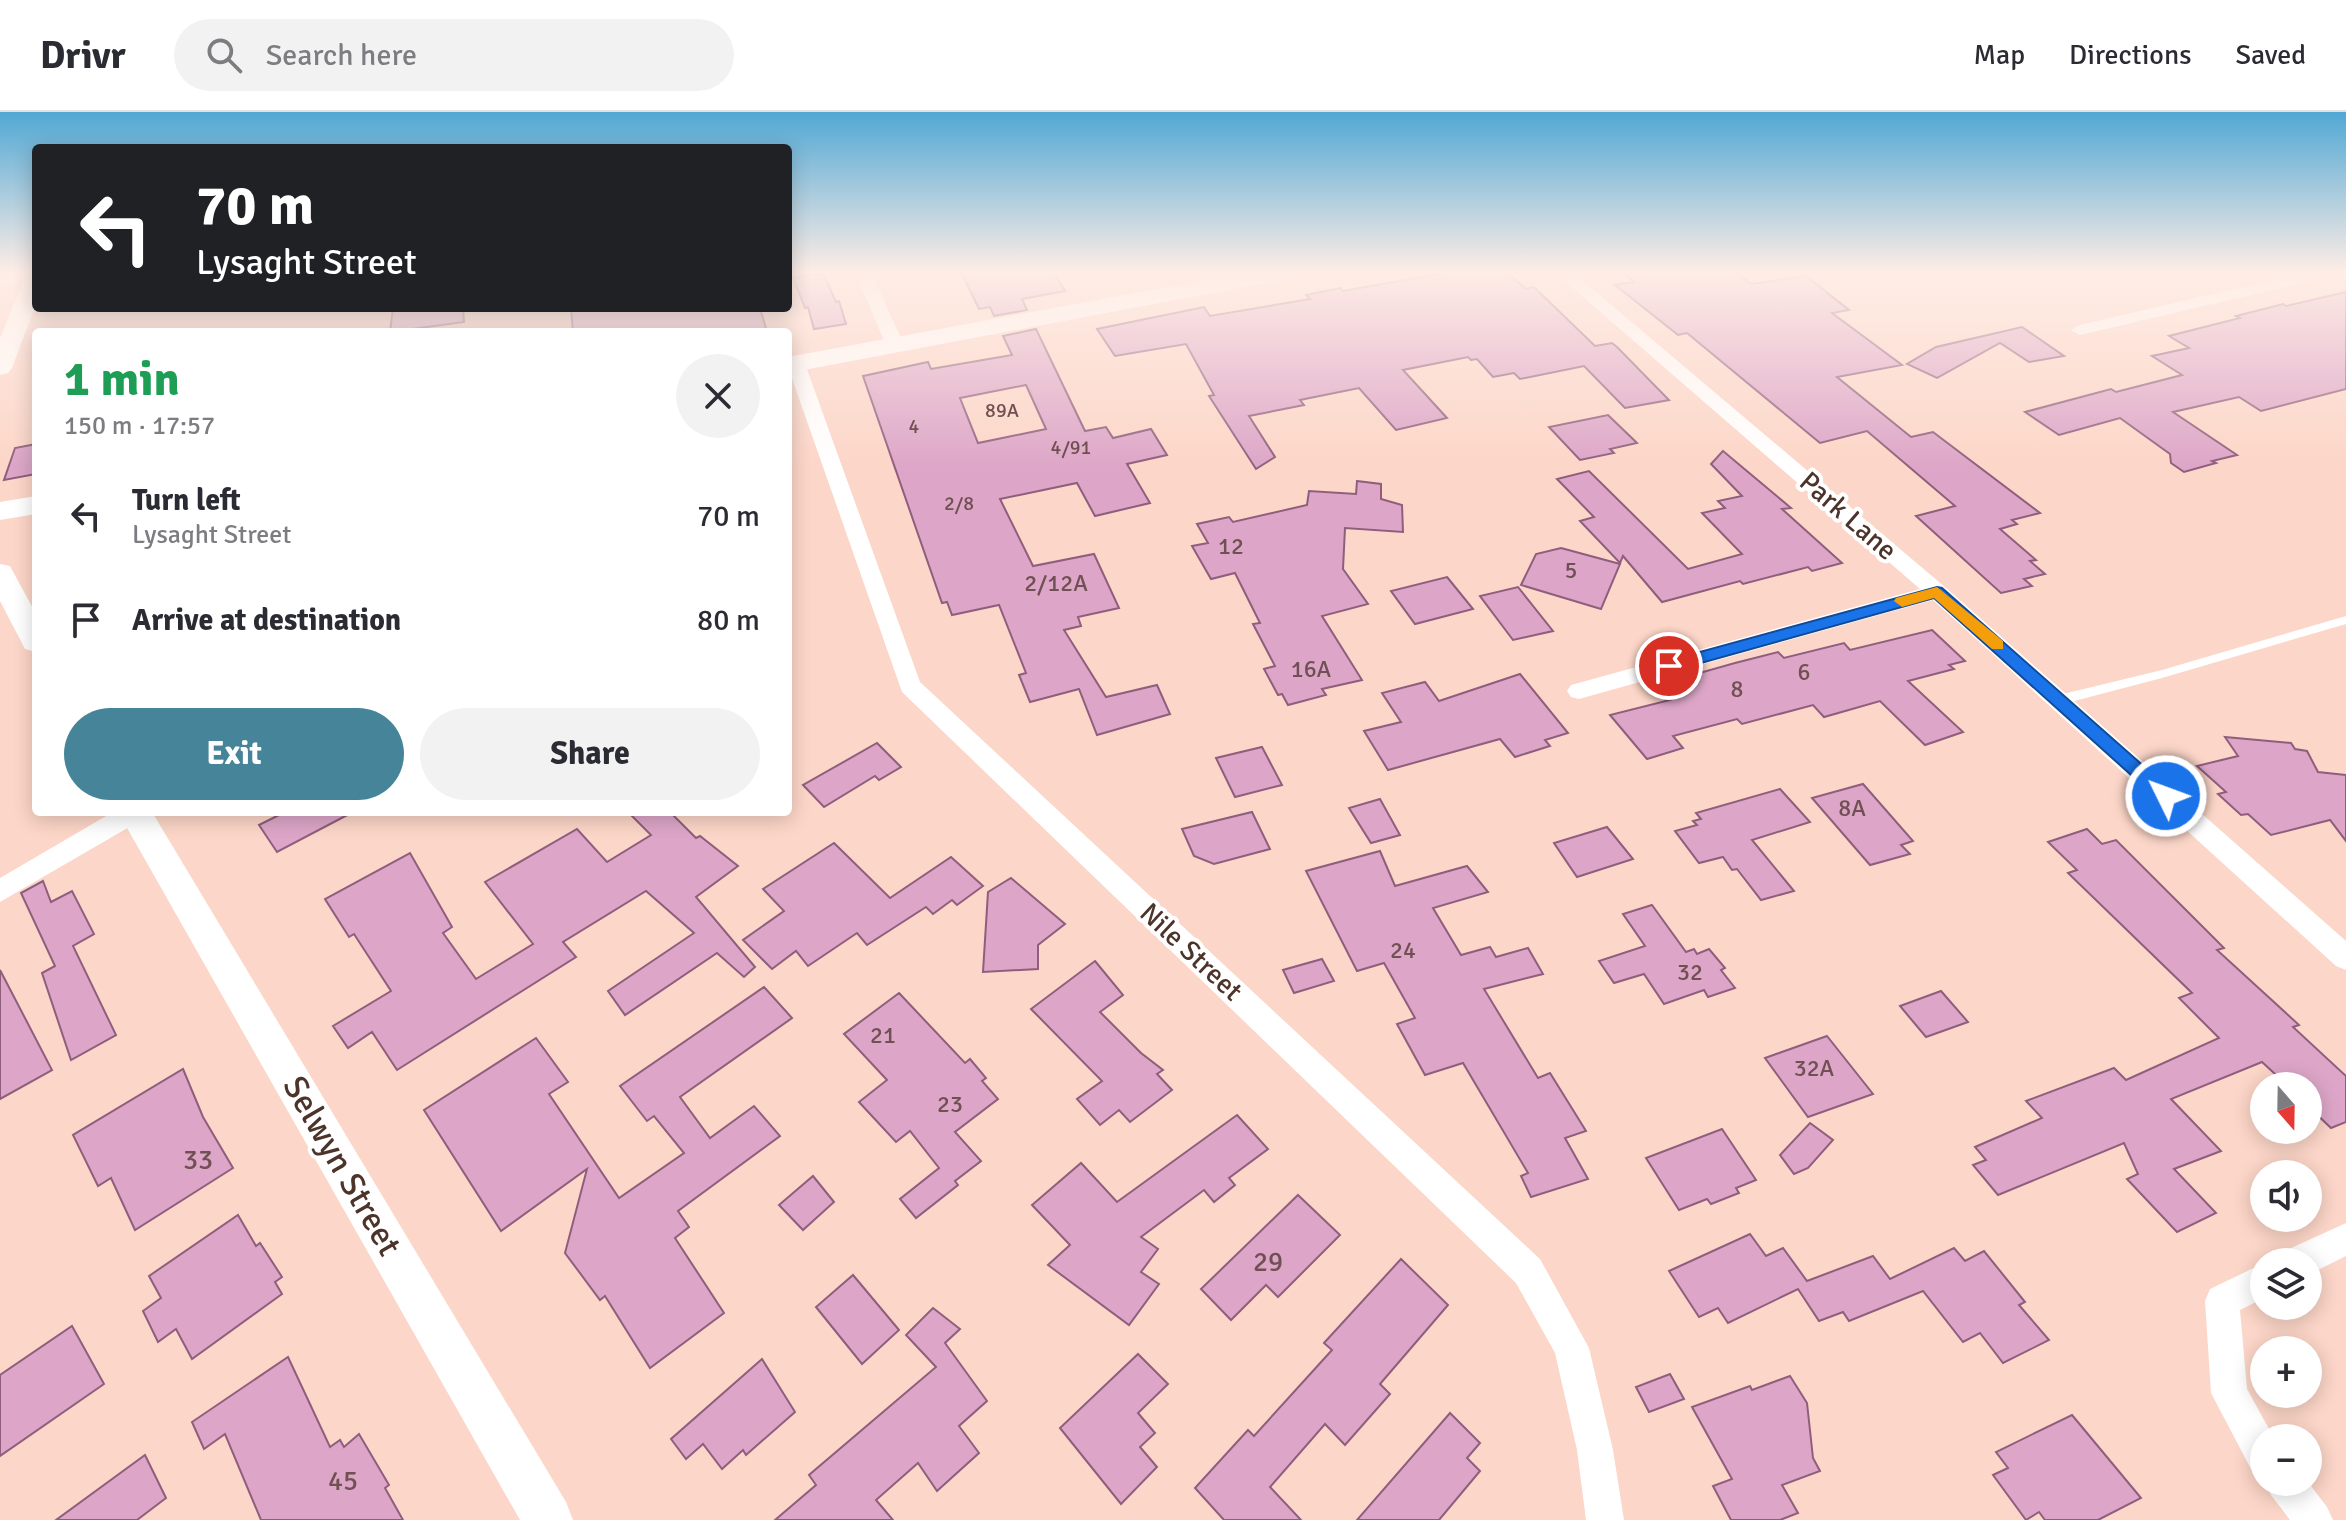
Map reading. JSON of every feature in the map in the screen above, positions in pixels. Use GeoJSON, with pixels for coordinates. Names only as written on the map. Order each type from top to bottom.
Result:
{"type":"FeatureCollection","features":[{"type":"Feature","properties":{"kind":"main road"},"geometry":{"type":"LineString","coordinates":[[792,365],[945,336]]}},
{"type":"Feature","properties":{"kind":"main road"},"geometry":{"type":"LineString","coordinates":[[0,511],[32,506]]}},
{"type":"Feature","properties":{"kind":"street"},"geometry":{"type":"LineString","coordinates":[[0,368],[13,336]]}},
{"type":"Feature","properties":{"kind":"street"},"geometry":{"type":"LineString","coordinates":[[891,336],[895,345]]}},
{"type":"Feature","properties":{"kind":"street","name":"Park Lane"},"geometry":{"type":"LineString","coordinates":[[1637,336],[1937,592],[2346,958]]}},
{"type":"Feature","properties":{"kind":"street","name":"Nile Street"},"geometry":{"type":"LineString","coordinates":[[792,365],[910,686],[1528,1271],[1571,1348],[1595,1450],[1605,1520]]}},
{"type":"Feature","properties":{"kind":"street"},"geometry":{"type":"LineString","coordinates":[[0,573],[32,634]]}},
{"type":"Feature","properties":{"kind":"street"},"geometry":{"type":"LineString","coordinates":[[1579,691],[1937,592]]}},
{"type":"Feature","properties":{"kind":"street"},"geometry":{"type":"LineString","coordinates":[[0,891],[127,816]]}},
{"type":"Feature","properties":{"kind":"street","name":"Selwyn Street"},"geometry":{"type":"LineString","coordinates":[[136,816],[548,1520]]}},
{"type":"Feature","properties":{"kind":"street"},"geometry":{"type":"LineString","coordinates":[[2322,1251],[2346,1239]]}},
{"type":"Feature","properties":{"kind":"street"},"geometry":{"type":"LineString","coordinates":[[2250,1287],[2222,1301],[2229,1393],[2250,1431]]}},
{"type":"Feature","properties":{"kind":"street"},"geometry":{"type":"LineString","coordinates":[[2295,1496],[2314,1520]]}},
{"type":"Feature","properties":{"kind":"lane"},"geometry":{"type":"LineString","coordinates":[[2059,700],[2162,674],[2346,620]]}},
{"type":"Feature","properties":{"kind":"building"},"geometry":{"type":"Polygon","coordinates":[[[1003,336],[1039,336],[1085,431],[1106,427],[1113,438],[1151,429],[1167,455],[1127,464],[1150,503],[1095,516],[1077,483],[1000,499],[1033,566],[1094,554],[1119,608],[1078,617],[1081,626],[1064,630],[1106,697],[1157,685],[1170,714],[1097,735],[1079,689],[1030,702],[1019,675],[1026,673],[999,605],[952,615],[947,602],[942,603],[863,376],[928,362],[931,369],[1012,355],[1003,336]],[[1026,385],[960,398],[978,443],[1046,429],[1026,385]]]}},
{"type":"Feature","properties":{"kind":"building"},"geometry":{"type":"Polygon","coordinates":[[[1101,336],[1584,336],[1595,346],[1612,343],[1669,400],[1625,408],[1584,366],[1520,379],[1514,373],[1493,377],[1477,359],[1468,357],[1403,370],[1447,418],[1396,430],[1359,388],[1300,400],[1304,405],[1249,416],[1275,457],[1256,469],[1209,396],[1214,395],[1186,344],[1115,356],[1101,336]]]}},
{"type":"Feature","properties":{"kind":"building"},"geometry":{"type":"Polygon","coordinates":[[[1690,336],[1863,336],[1902,365],[1837,377],[1911,437],[1933,432],[2040,513],[2012,520],[2017,524],[2000,529],[2036,560],[2030,561],[2045,574],[2024,579],[2032,586],[2001,593],[1916,516],[1955,506],[1867,431],[1820,443],[1690,336]]]}},
{"type":"Feature","properties":{"kind":"building"},"geometry":{"type":"Polygon","coordinates":[[[1985,336],[2035,336],[2064,356],[2029,362],[2000,343],[1937,378],[1907,364],[1936,347],[1985,336]]]}},
{"type":"Feature","properties":{"kind":"building"},"geometry":{"type":"Polygon","coordinates":[[[2169,336],[2346,336],[2346,389],[2261,411],[2239,397],[2173,412],[2237,455],[2184,472],[2171,463],[2170,454],[2120,418],[2059,435],[2025,412],[2111,389],[2116,392],[2182,375],[2152,356],[2189,348],[2169,336]]]}},
{"type":"Feature","properties":{"kind":"building"},"geometry":{"type":"Polygon","coordinates":[[[1608,415],[1637,443],[1610,449],[1614,453],[1580,460],[1549,427],[1608,415]]]}},
{"type":"Feature","properties":{"kind":"building"},"geometry":{"type":"Polygon","coordinates":[[[32,445],[32,475],[4,480],[15,448],[32,445]]]}},
{"type":"Feature","properties":{"kind":"building"},"geometry":{"type":"Polygon","coordinates":[[[1723,451],[1791,508],[1782,509],[1842,563],[1812,571],[1808,567],[1743,584],[1740,581],[1662,602],[1623,556],[1620,563],[1580,521],[1594,517],[1557,479],[1589,471],[1688,569],[1742,554],[1702,513],[1725,508],[1718,501],[1742,496],[1711,464],[1723,451]]]}},
{"type":"Feature","properties":{"kind":"building"},"geometry":{"type":"Polygon","coordinates":[[[1357,481],[1381,484],[1381,499],[1402,505],[1403,532],[1345,528],[1343,569],[1368,604],[1322,616],[1362,680],[1322,689],[1326,695],[1288,705],[1282,694],[1278,695],[1264,669],[1275,666],[1253,624],[1260,623],[1235,573],[1211,579],[1192,546],[1208,543],[1197,524],[1229,517],[1233,522],[1307,505],[1309,491],[1356,494],[1357,481]]]}},
{"type":"Feature","properties":{"kind":"building"},"geometry":{"type":"Polygon","coordinates":[[[1561,548],[1620,564],[1601,609],[1521,585],[1536,554],[1561,548]]]}},
{"type":"Feature","properties":{"kind":"building"},"geometry":{"type":"Polygon","coordinates":[[[1447,577],[1473,609],[1415,624],[1391,591],[1447,577]]]}},
{"type":"Feature","properties":{"kind":"building"},"geometry":{"type":"Polygon","coordinates":[[[1518,587],[1553,631],[1513,640],[1480,596],[1518,587]]]}},
{"type":"Feature","properties":{"kind":"building"},"geometry":{"type":"Polygon","coordinates":[[[1932,630],[1965,661],[1949,665],[1954,669],[1908,681],[1963,732],[1925,745],[1880,701],[1824,717],[1813,705],[1742,724],[1737,719],[1673,736],[1683,748],[1647,759],[1610,715],[1670,700],[1657,685],[1735,663],[1778,652],[1784,658],[1844,643],[1850,650],[1932,630]]]}},
{"type":"Feature","properties":{"kind":"building"},"geometry":{"type":"Polygon","coordinates":[[[1520,674],[1568,733],[1545,740],[1550,746],[1515,757],[1500,739],[1388,770],[1364,731],[1401,722],[1382,693],[1425,682],[1439,701],[1520,674]]]}},
{"type":"Feature","properties":{"kind":"building"},"geometry":{"type":"Polygon","coordinates":[[[2225,737],[2291,743],[2295,749],[2307,751],[2318,772],[2346,775],[2346,841],[2330,820],[2271,835],[2248,814],[2241,815],[2218,794],[2226,792],[2197,766],[2238,756],[2225,737]]]}},
{"type":"Feature","properties":{"kind":"building"},"geometry":{"type":"Polygon","coordinates":[[[877,743],[901,767],[879,780],[875,776],[824,807],[803,785],[877,743]]]}},
{"type":"Feature","properties":{"kind":"building"},"geometry":{"type":"Polygon","coordinates":[[[1262,747],[1282,785],[1235,797],[1216,758],[1262,747]]]}},
{"type":"Feature","properties":{"kind":"building"},"geometry":{"type":"Polygon","coordinates":[[[1863,784],[1913,841],[1901,845],[1910,854],[1870,865],[1812,798],[1863,784]]]}},
{"type":"Feature","properties":{"kind":"building"},"geometry":{"type":"Polygon","coordinates":[[[1780,789],[1810,822],[1752,840],[1794,891],[1761,900],[1737,869],[1732,870],[1723,857],[1699,863],[1675,831],[1697,825],[1693,821],[1701,819],[1696,813],[1780,789]]]}},
{"type":"Feature","properties":{"kind":"building"},"geometry":{"type":"Polygon","coordinates":[[[1380,799],[1400,835],[1371,843],[1349,808],[1380,799]]]}},
{"type":"Feature","properties":{"kind":"building"},"geometry":{"type":"Polygon","coordinates":[[[1252,812],[1270,849],[1214,864],[1194,856],[1182,829],[1252,812]]]}},
{"type":"Feature","properties":{"kind":"building"},"geometry":{"type":"Polygon","coordinates":[[[277,816],[345,816],[277,852],[259,825],[277,816]]]}},
{"type":"Feature","properties":{"kind":"building"},"geometry":{"type":"Polygon","coordinates":[[[632,816],[674,816],[696,838],[700,836],[738,866],[696,897],[755,967],[744,977],[717,953],[625,1015],[608,991],[694,933],[646,891],[563,942],[576,957],[397,1070],[372,1032],[348,1048],[333,1026],[391,991],[354,934],[349,937],[325,899],[410,853],[452,927],[443,933],[476,979],[533,944],[485,882],[577,829],[607,862],[651,835],[632,816]]]}},
{"type":"Feature","properties":{"kind":"building"},"geometry":{"type":"Polygon","coordinates":[[[1607,827],[1633,859],[1577,877],[1554,843],[1607,827]]]}},
{"type":"Feature","properties":{"kind":"building"},"geometry":{"type":"Polygon","coordinates":[[[2087,829],[2102,844],[2116,840],[2224,948],[2217,950],[2299,1025],[2293,1027],[2346,1076],[2346,1122],[2331,1128],[2322,1119],[2322,1072],[2273,1072],[2262,1062],[2171,1099],[2221,1151],[2174,1169],[2216,1213],[2177,1232],[2127,1179],[2138,1174],[2124,1143],[1998,1195],[1973,1165],[1986,1160],[1975,1147],[2042,1118],[2026,1101],[2114,1068],[2126,1080],[2219,1038],[2179,998],[2192,993],[2068,873],[2077,870],[2048,842],[2087,829]]]}},
{"type":"Feature","properties":{"kind":"building"},"geometry":{"type":"Polygon","coordinates":[[[834,843],[890,898],[951,857],[983,886],[957,905],[952,900],[933,914],[926,907],[867,945],[857,933],[808,966],[796,951],[772,969],[743,940],[784,911],[763,889],[834,843]]]}},
{"type":"Feature","properties":{"kind":"building"},"geometry":{"type":"Polygon","coordinates":[[[1380,851],[1395,886],[1467,866],[1488,892],[1433,908],[1461,955],[1490,947],[1496,957],[1528,948],[1543,974],[1484,989],[1538,1078],[1550,1073],[1586,1131],[1565,1138],[1588,1179],[1531,1197],[1521,1176],[1528,1173],[1463,1063],[1425,1075],[1397,1024],[1415,1018],[1384,963],[1357,971],[1306,871],[1380,851]]]}},
{"type":"Feature","properties":{"kind":"building"},"geometry":{"type":"Polygon","coordinates":[[[1011,878],[1065,924],[1038,945],[1038,969],[983,972],[988,892],[1011,878]]]}},
{"type":"Feature","properties":{"kind":"building"},"geometry":{"type":"Polygon","coordinates":[[[43,881],[51,902],[72,891],[94,934],[73,946],[116,1035],[71,1060],[42,973],[55,966],[21,893],[43,881]]]}},
{"type":"Feature","properties":{"kind":"building"},"geometry":{"type":"Polygon","coordinates":[[[1652,905],[1686,952],[1694,949],[1697,954],[1709,949],[1725,968],[1721,970],[1735,988],[1708,997],[1704,990],[1664,1004],[1644,974],[1614,983],[1599,961],[1645,946],[1623,914],[1652,905]]]}},
{"type":"Feature","properties":{"kind":"building"},"geometry":{"type":"Polygon","coordinates":[[[1322,959],[1334,981],[1294,993],[1283,970],[1322,959]]]}},
{"type":"Feature","properties":{"kind":"building"},"geometry":{"type":"Polygon","coordinates":[[[1095,961],[1123,995],[1100,1012],[1163,1070],[1157,1074],[1172,1090],[1130,1122],[1119,1110],[1100,1125],[1077,1099],[1102,1081],[1031,1009],[1095,961]]]}},
{"type":"Feature","properties":{"kind":"building"},"geometry":{"type":"Polygon","coordinates":[[[0,970],[52,1070],[0,1099],[0,970]]]}},
{"type":"Feature","properties":{"kind":"building"},"geometry":{"type":"Polygon","coordinates":[[[764,987],[792,1018],[680,1097],[710,1138],[754,1106],[780,1136],[678,1211],[689,1227],[675,1238],[724,1313],[650,1368],[605,1296],[600,1300],[565,1253],[587,1169],[501,1231],[424,1110],[536,1038],[568,1082],[549,1094],[619,1198],[684,1153],[654,1116],[647,1121],[620,1086],[764,987]]]}},
{"type":"Feature","properties":{"kind":"building"},"geometry":{"type":"Polygon","coordinates":[[[1941,991],[1968,1022],[1926,1037],[1900,1006],[1941,991]]]}},
{"type":"Feature","properties":{"kind":"building"},"geometry":{"type":"Polygon","coordinates":[[[899,993],[965,1063],[970,1059],[986,1078],[982,1081],[998,1099],[955,1132],[981,1161],[955,1181],[958,1185],[916,1218],[900,1199],[939,1168],[910,1131],[896,1142],[859,1102],[887,1080],[844,1034],[899,993]]]}},
{"type":"Feature","properties":{"kind":"building"},"geometry":{"type":"Polygon","coordinates":[[[1827,1036],[1873,1094],[1808,1117],[1765,1058],[1827,1036]]]}},
{"type":"Feature","properties":{"kind":"building"},"geometry":{"type":"Polygon","coordinates":[[[183,1069],[203,1117],[233,1168],[135,1230],[111,1178],[98,1186],[73,1135],[183,1069]]]}},
{"type":"Feature","properties":{"kind":"building"},"geometry":{"type":"Polygon","coordinates":[[[1237,1115],[1268,1149],[1229,1178],[1235,1185],[1214,1202],[1204,1190],[1141,1237],[1158,1249],[1141,1272],[1159,1284],[1129,1325],[1048,1265],[1070,1245],[1032,1205],[1081,1163],[1117,1202],[1237,1115]]]}},
{"type":"Feature","properties":{"kind":"building"},"geometry":{"type":"Polygon","coordinates":[[[1810,1123],[1833,1140],[1808,1168],[1794,1174],[1780,1155],[1810,1123]]]}},
{"type":"Feature","properties":{"kind":"building"},"geometry":{"type":"Polygon","coordinates":[[[1722,1129],[1756,1180],[1736,1188],[1739,1193],[1711,1204],[1707,1199],[1679,1210],[1646,1158],[1722,1129]]]}},
{"type":"Feature","properties":{"kind":"building"},"geometry":{"type":"Polygon","coordinates":[[[813,1176],[834,1202],[803,1230],[779,1205],[813,1176]]]}},
{"type":"Feature","properties":{"kind":"building"},"geometry":{"type":"Polygon","coordinates":[[[1298,1195],[1340,1235],[1278,1297],[1266,1285],[1231,1320],[1201,1289],[1298,1195]]]}},
{"type":"Feature","properties":{"kind":"building"},"geometry":{"type":"Polygon","coordinates":[[[238,1215],[256,1246],[260,1243],[282,1277],[275,1282],[282,1294],[192,1359],[176,1329],[158,1342],[143,1311],[161,1298],[149,1276],[238,1215]]]}},
{"type":"Feature","properties":{"kind":"building"},"geometry":{"type":"Polygon","coordinates":[[[1750,1234],[1766,1256],[1783,1248],[1807,1281],[1873,1256],[1890,1279],[1954,1248],[1965,1261],[1984,1251],[2025,1302],[2019,1305],[2049,1340],[2003,1363],[1980,1333],[1963,1342],[1923,1291],[1849,1321],[1843,1312],[1819,1321],[1798,1289],[1728,1323],[1718,1308],[1699,1317],[1669,1271],[1750,1234]]]}},
{"type":"Feature","properties":{"kind":"building"},"geometry":{"type":"Polygon","coordinates":[[[1401,1259],[1448,1305],[1380,1384],[1390,1394],[1345,1445],[1325,1424],[1270,1487],[1301,1520],[1224,1520],[1195,1488],[1248,1430],[1254,1436],[1332,1350],[1324,1343],[1401,1259]]]}},
{"type":"Feature","properties":{"kind":"building"},"geometry":{"type":"Polygon","coordinates":[[[853,1275],[899,1330],[862,1364],[816,1307],[853,1275]]]}},
{"type":"Feature","properties":{"kind":"building"},"geometry":{"type":"Polygon","coordinates":[[[933,1308],[960,1329],[945,1343],[987,1401],[959,1426],[979,1453],[937,1491],[918,1463],[876,1500],[893,1520],[775,1520],[816,1485],[809,1475],[936,1367],[906,1335],[933,1308]]]}},
{"type":"Feature","properties":{"kind":"building"},"geometry":{"type":"Polygon","coordinates":[[[72,1326],[104,1384],[0,1456],[0,1375],[72,1326]]]}},
{"type":"Feature","properties":{"kind":"building"},"geometry":{"type":"Polygon","coordinates":[[[1138,1354],[1168,1384],[1138,1413],[1155,1433],[1140,1447],[1157,1467],[1121,1504],[1060,1428],[1138,1354]]]}},
{"type":"Feature","properties":{"kind":"building"},"geometry":{"type":"Polygon","coordinates":[[[288,1357],[330,1447],[340,1440],[344,1447],[359,1434],[389,1485],[385,1488],[403,1520],[261,1520],[225,1434],[204,1449],[192,1422],[288,1357]]]}},
{"type":"Feature","properties":{"kind":"building"},"geometry":{"type":"Polygon","coordinates":[[[762,1359],[795,1412],[746,1455],[743,1450],[722,1469],[703,1444],[686,1459],[671,1439],[762,1359]]]}},
{"type":"Feature","properties":{"kind":"building"},"geometry":{"type":"Polygon","coordinates":[[[1670,1374],[1684,1399],[1649,1412],[1636,1387],[1670,1374]]]}},
{"type":"Feature","properties":{"kind":"building"},"geometry":{"type":"Polygon","coordinates":[[[1790,1376],[1807,1403],[1813,1458],[1820,1471],[1782,1485],[1798,1513],[1780,1520],[1731,1520],[1713,1486],[1732,1479],[1692,1407],[1750,1386],[1752,1390],[1790,1376]]]}},
{"type":"Feature","properties":{"kind":"building"},"geometry":{"type":"Polygon","coordinates":[[[1450,1413],[1480,1443],[1467,1458],[1480,1471],[1439,1520],[1357,1520],[1450,1413]]]}},
{"type":"Feature","properties":{"kind":"building"},"geometry":{"type":"Polygon","coordinates":[[[2072,1415],[2141,1498],[2098,1520],[2045,1520],[2039,1512],[2026,1520],[1993,1475],[2008,1468],[1996,1452],[2072,1415]]]}},
{"type":"Feature","properties":{"kind":"building"},"geometry":{"type":"Polygon","coordinates":[[[145,1455],[166,1498],[137,1520],[56,1520],[145,1455]]]}},
{"type":"Feature","properties":{"kind":"slow traffic"},"geometry":{"type":"LineString","coordinates":[[1902,601],[1937,592],[1997,645]]}},
{"type":"Feature","properties":{"kind":"route"},"geometry":{"type":"LineString","coordinates":[[1669,666],[1937,592],[2166,796]]}}]}
